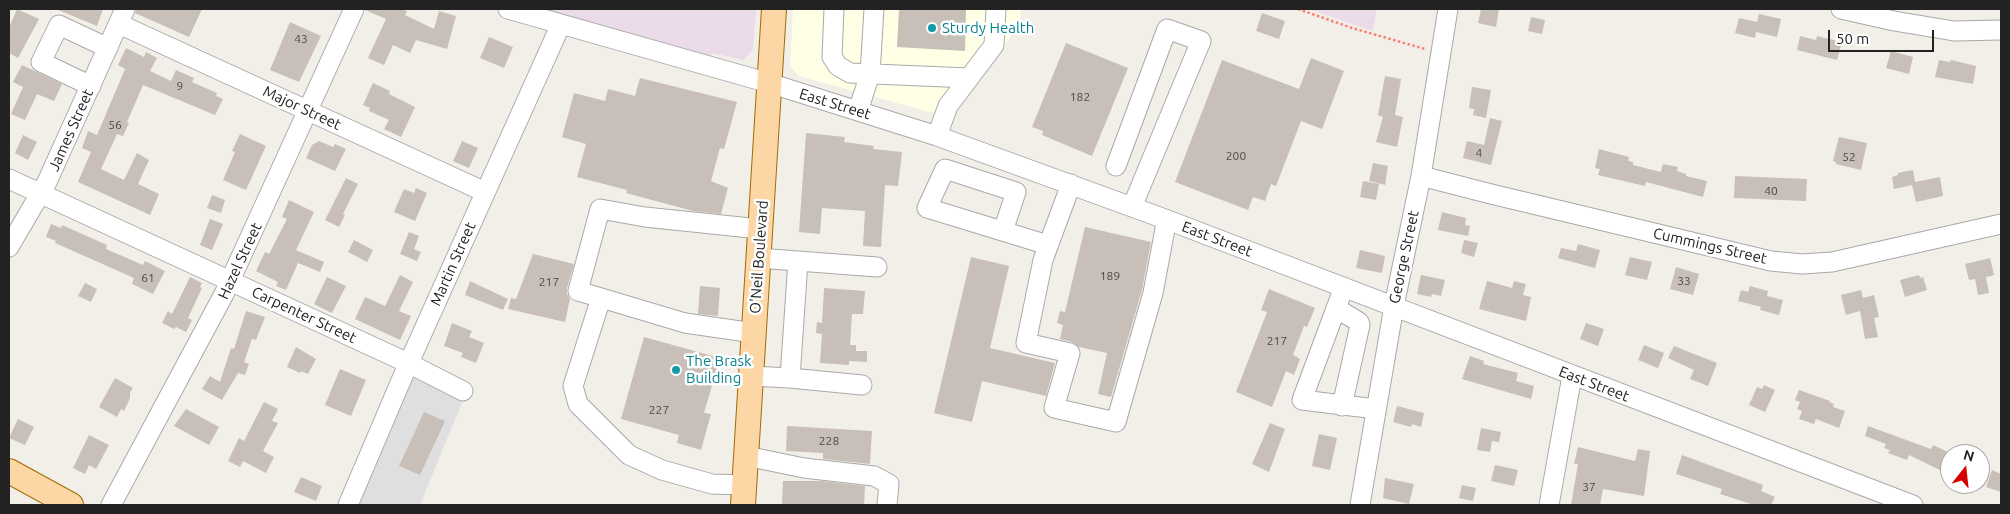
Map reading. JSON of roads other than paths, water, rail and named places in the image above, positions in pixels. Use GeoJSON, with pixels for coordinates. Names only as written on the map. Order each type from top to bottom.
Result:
{"type":"FeatureCollection","features":[{"type":"Feature","properties":{"kind":"main road","name":"O'Neil Boulevard"},"geometry":{"type":"LineString","coordinates":[[744,495],[774,9]]}},
{"type":"Feature","properties":{"kind":"main road"},"geometry":{"type":"LineString","coordinates":[[9,471],[71,505]]}},
{"type":"Feature","properties":{"kind":"street","name":"Hazel Street"},"geometry":{"type":"LineString","coordinates":[[111,505],[231,281],[354,9]]}},
{"type":"Feature","properties":{"kind":"street","name":"East Street"},"geometry":{"type":"LineString","coordinates":[[508,9],[769,83],[938,136],[1165,219],[1913,505]]}},
{"type":"Feature","properties":{"kind":"street"},"geometry":{"type":"LineString","coordinates":[[834,9],[832,57],[838,66],[850,73],[969,78]]}},
{"type":"Feature","properties":{"kind":"street"},"geometry":{"type":"LineString","coordinates":[[858,111],[870,74],[874,9]]}},
{"type":"Feature","properties":{"kind":"street"},"geometry":{"type":"LineString","coordinates":[[938,136],[948,106],[994,45],[996,9]]}},
{"type":"Feature","properties":{"kind":"street","name":"George Street"},"geometry":{"type":"LineString","coordinates":[[1360,505],[1394,306],[1421,176],[1448,9]]}},
{"type":"Feature","properties":{"kind":"street"},"geometry":{"type":"LineString","coordinates":[[1841,9],[1894,21],[1954,31],[2001,30]]}},
{"type":"Feature","properties":{"kind":"street","name":"Major Street"},"geometry":{"type":"LineString","coordinates":[[122,16],[308,111],[485,192]]}},
{"type":"Feature","properties":{"kind":"street","name":"James Street"},"geometry":{"type":"LineString","coordinates":[[9,247],[41,194],[122,16]]}},
{"type":"Feature","properties":{"kind":"street","name":"Martin Street"},"geometry":{"type":"LineString","coordinates":[[348,505],[408,363],[561,24]]}},
{"type":"Feature","properties":{"kind":"street"},"geometry":{"type":"LineString","coordinates":[[91,86],[41,62],[59,25],[108,48]]}},
{"type":"Feature","properties":{"kind":"street"},"geometry":{"type":"LineString","coordinates":[[1116,166],[1167,29],[1201,41],[1132,207]]}},
{"type":"Feature","properties":{"kind":"street"},"geometry":{"type":"LineString","coordinates":[[1002,231],[1016,192],[945,170],[927,208],[1002,231],[1048,245]]}},
{"type":"Feature","properties":{"kind":"street","name":"Cummings Street"},"geometry":{"type":"LineString","coordinates":[[1421,176],[1771,261],[1802,264],[1832,262],[2001,224]]}},
{"type":"Feature","properties":{"kind":"street","name":"Carpenter Street"},"geometry":{"type":"LineString","coordinates":[[9,179],[408,363],[463,391]]}},
{"type":"Feature","properties":{"kind":"street"},"geometry":{"type":"LineString","coordinates":[[1071,184],[1043,260],[1026,342],[1070,353],[1054,408],[1116,422],[1152,294],[1165,229],[1165,219]]}},
{"type":"Feature","properties":{"kind":"street"},"geometry":{"type":"LineString","coordinates":[[754,332],[685,323],[578,292],[600,208],[645,218],[760,230]]}},
{"type":"Feature","properties":{"kind":"street"},"geometry":{"type":"LineString","coordinates":[[758,258],[877,267]]}},
{"type":"Feature","properties":{"kind":"street"},"geometry":{"type":"LineString","coordinates":[[790,378],[798,261]]}},
{"type":"Feature","properties":{"kind":"street"},"geometry":{"type":"LineString","coordinates":[[1344,287],[1302,398],[1305,401],[1376,409]]}},
{"type":"Feature","properties":{"kind":"street"},"geometry":{"type":"LineString","coordinates":[[601,298],[573,386],[578,404],[629,455],[662,470],[744,495]]}},
{"type":"Feature","properties":{"kind":"street"},"geometry":{"type":"LineString","coordinates":[[1336,308],[1359,322],[1360,325],[1342,406]]}},
{"type":"Feature","properties":{"kind":"street"},"geometry":{"type":"LineString","coordinates":[[751,376],[862,385]]}},
{"type":"Feature","properties":{"kind":"street"},"geometry":{"type":"LineString","coordinates":[[1549,505],[1572,376]]}},
{"type":"Feature","properties":{"kind":"street"},"geometry":{"type":"LineString","coordinates":[[746,456],[804,468],[874,476],[889,484],[887,505]]}},
{"type":"Feature","properties":{"kind":"place","name":"Sturdy Health"},"geometry":{"type":"Point","coordinates":[932,28]}},
{"type":"Feature","properties":{"kind":"place","name":"The Brask Building"},"geometry":{"type":"Point","coordinates":[676,370]}}]}
